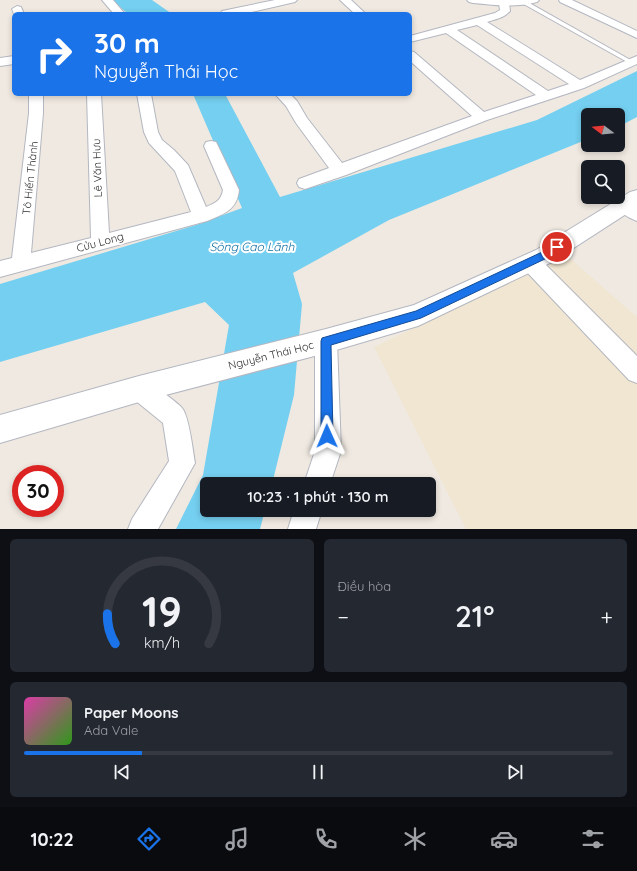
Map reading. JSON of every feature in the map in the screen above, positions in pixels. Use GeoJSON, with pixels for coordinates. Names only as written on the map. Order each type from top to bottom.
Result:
{"type":"FeatureCollection","features":[{"type":"Feature","properties":{"kind":"street"},"geometry":{"type":"LineString","coordinates":[[107,0],[118,12]]}},
{"type":"Feature","properties":{"kind":"street"},"geometry":{"type":"LineString","coordinates":[[234,12],[271,2],[291,0]]}},
{"type":"Feature","properties":{"kind":"street"},"geometry":{"type":"LineString","coordinates":[[345,0],[359,12]]}},
{"type":"Feature","properties":{"kind":"street"},"geometry":{"type":"LineString","coordinates":[[473,0],[504,2],[528,1]]}},
{"type":"Feature","properties":{"kind":"street"},"geometry":{"type":"LineString","coordinates":[[564,0],[637,35]]}},
{"type":"Feature","properties":{"kind":"street"},"geometry":{"type":"LineString","coordinates":[[412,38],[499,15],[505,11],[504,2]]}},
{"type":"Feature","properties":{"kind":"street"},"geometry":{"type":"LineString","coordinates":[[479,20],[579,85]]}},
{"type":"Feature","properties":{"kind":"street"},"geometry":{"type":"LineString","coordinates":[[448,29],[547,96]]}},
{"type":"Feature","properties":{"kind":"street"},"geometry":{"type":"LineString","coordinates":[[412,58],[482,117]]}},
{"type":"Feature","properties":{"kind":"street"},"geometry":{"type":"LineString","coordinates":[[0,62],[12,60]]}},
{"type":"Feature","properties":{"kind":"street"},"geometry":{"type":"LineString","coordinates":[[305,183],[482,117],[579,85],[634,61]]}},
{"type":"Feature","properties":{"kind":"street","name":"Tô Hiến Thành"},"geometry":{"type":"LineString","coordinates":[[21,262],[36,113],[36,96]]}},
{"type":"Feature","properties":{"kind":"street","name":"Lê Văn Hưu"},"geometry":{"type":"LineString","coordinates":[[94,96],[100,242]]}},
{"type":"Feature","properties":{"kind":"street"},"geometry":{"type":"LineString","coordinates":[[144,96],[151,132],[156,143],[169,154],[182,169],[200,216]]}},
{"type":"Feature","properties":{"kind":"street"},"geometry":{"type":"LineString","coordinates":[[284,96],[292,104],[301,120],[340,171]]}},
{"type":"Feature","properties":{"kind":"street","name":"Cửu Long"},"geometry":{"type":"LineString","coordinates":[[0,269],[21,262],[200,216],[223,207],[230,197],[230,190],[211,146]]}},
{"type":"Feature","properties":{"kind":"street","name":"Nguyễn Thái Học"},"geometry":{"type":"LineString","coordinates":[[0,429],[140,389],[326,341],[418,315],[544,256],[633,206]]}},
{"type":"Feature","properties":{"kind":"street"},"geometry":{"type":"LineString","coordinates":[[530,262],[637,372]]}},
{"type":"Feature","properties":{"kind":"street"},"geometry":{"type":"LineString","coordinates":[[319,477],[328,451],[326,341]]}},
{"type":"Feature","properties":{"kind":"street"},"geometry":{"type":"LineString","coordinates":[[140,389],[174,417],[182,463],[142,529]]}},
{"type":"Feature","properties":{"kind":"street"},"geometry":{"type":"LineString","coordinates":[[302,529],[306,517]]}},
{"type":"Feature","properties":{"kind":"lane"},"geometry":{"type":"LineString","coordinates":[[528,1],[634,61]]}},
{"type":"Feature","properties":{"kind":"shaded area"},"geometry":{"type":"Polygon","coordinates":[[[567,256],[637,317],[637,529],[466,529],[374,347],[567,256]]]}},
{"type":"Feature","properties":{"kind":"water"},"geometry":{"type":"Polygon","coordinates":[[[112,0],[152,0],[169,12],[126,12],[112,0]]]}},
{"type":"Feature","properties":{"kind":"water","name":"Sông Cao Lãnh"},"geometry":{"type":"Polygon","coordinates":[[[637,71],[637,117],[625,123],[625,108],[581,108],[581,142],[389,220],[293,273],[302,304],[294,395],[274,477],[202,477],[229,325],[205,302],[0,362],[0,284],[196,225],[242,208],[194,96],[226,96],[280,197],[537,120],[637,71]]]}},
{"type":"Feature","properties":{"kind":"water","name":"Sông Cao Lãnh"},"geometry":{"type":"Polygon","coordinates":[[[200,481],[200,517],[263,517],[260,529],[176,529],[200,481]]]}},
{"type":"Feature","properties":{"kind":"route"},"geometry":{"type":"LineString","coordinates":[[327,436],[326,341],[418,315],[544,256],[557,247]]}}]}
